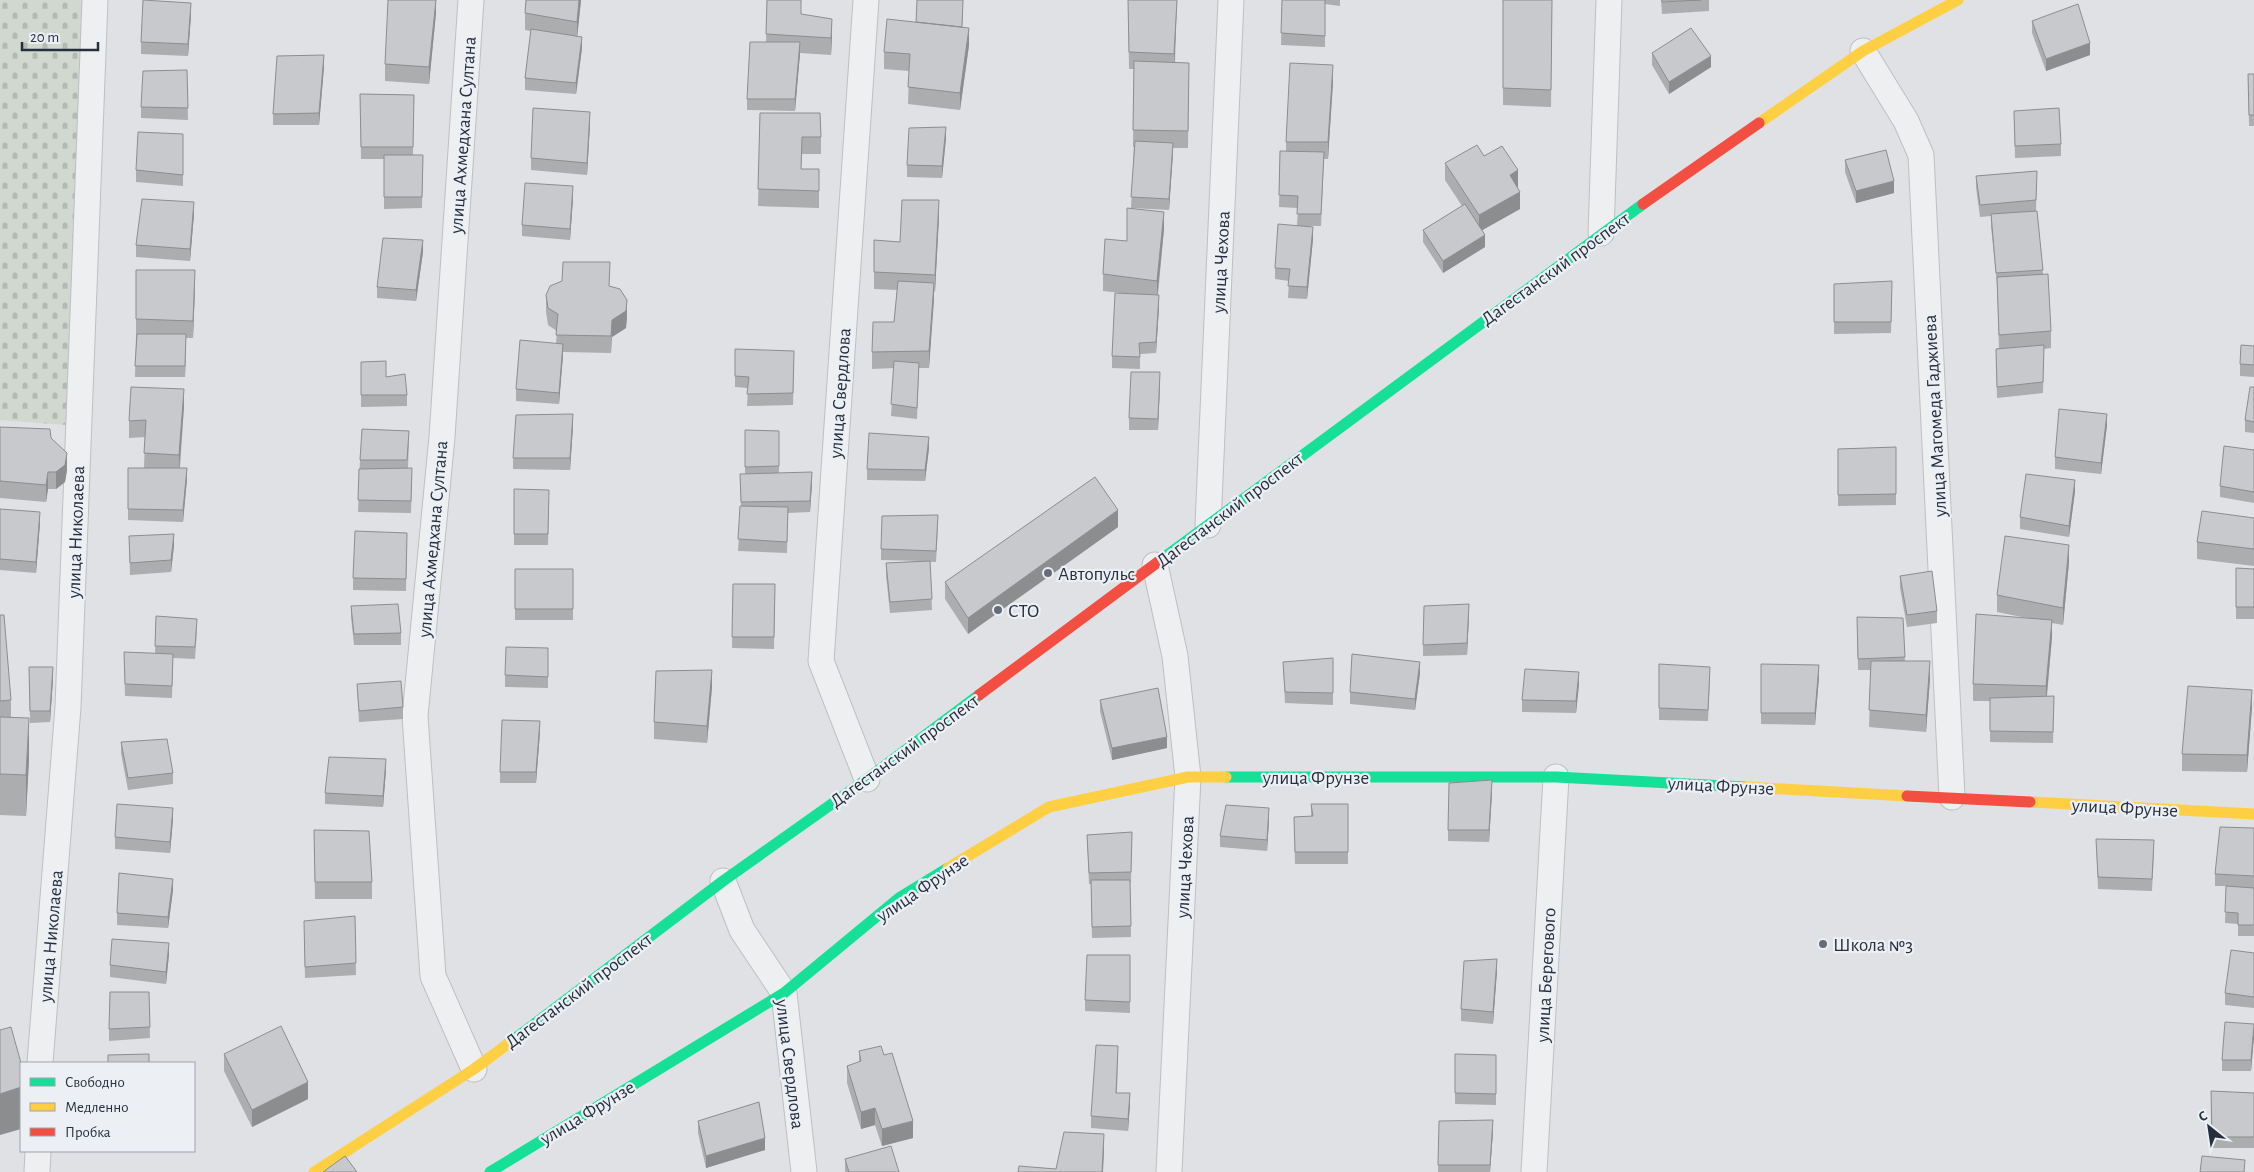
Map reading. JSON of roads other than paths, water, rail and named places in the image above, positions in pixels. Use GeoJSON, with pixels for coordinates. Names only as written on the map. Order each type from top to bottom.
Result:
{"type":"FeatureCollection","features":[{"type":"Feature","properties":{"kind":"main road","name":"Дагестанский проспект"},"geometry":{"type":"LineString","coordinates":[[314,1172],[474,1069],[723,880],[867,779],[1601,233],[1863,51],[1958,0]]}},
{"type":"Feature","properties":{"kind":"main road","name":"улица Фрунзе"},"geometry":{"type":"LineString","coordinates":[[490,1172],[784,993],[899,898],[1049,808],[1188,777],[1556,777],[2254,814]]}},
{"type":"Feature","properties":{"kind":"street","name":"улица Николаева"},"geometry":{"type":"LineString","coordinates":[[40,1062],[68,707],[95,0]]}},
{"type":"Feature","properties":{"kind":"street","name":"улица Ахмедхана Султана"},"geometry":{"type":"LineString","coordinates":[[471,0],[442,437],[416,716],[433,976],[474,1069]]}},
{"type":"Feature","properties":{"kind":"street","name":"улица Свердлова"},"geometry":{"type":"LineString","coordinates":[[866,0],[821,661],[867,779]]}},
{"type":"Feature","properties":{"kind":"street","name":"улица Чехова"},"geometry":{"type":"LineString","coordinates":[[1208,525],[1232,0]]}},
{"type":"Feature","properties":{"kind":"street"},"geometry":{"type":"LineString","coordinates":[[1601,233],[1610,0]]}},
{"type":"Feature","properties":{"kind":"street","name":"улица Магомеда Гаджиева"},"geometry":{"type":"LineString","coordinates":[[1863,51],[1906,121],[1921,155],[1952,797]]}},
{"type":"Feature","properties":{"kind":"street","name":"улица Чехова"},"geometry":{"type":"LineString","coordinates":[[1155,564],[1175,656],[1188,777],[1169,1172]]}},
{"type":"Feature","properties":{"kind":"street","name":"улица Берегового"},"geometry":{"type":"LineString","coordinates":[[1534,1172],[1556,777]]}},
{"type":"Feature","properties":{"kind":"street","name":"улица Свердлова"},"geometry":{"type":"LineString","coordinates":[[723,880],[742,930],[784,993],[804,1172]]}},
{"type":"Feature","properties":{"kind":"street"},"geometry":{"type":"LineString","coordinates":[[37,1172],[38,1152]]}},
{"type":"Feature","properties":{"kind":"place","name":"Автопульс"},"geometry":{"type":"Point","coordinates":[1048,573]}},
{"type":"Feature","properties":{"kind":"place","name":"СТО"},"geometry":{"type":"Point","coordinates":[998,610]}},
{"type":"Feature","properties":{"kind":"place","name":"Школа №3"},"geometry":{"type":"Point","coordinates":[1823,944]}}]}
